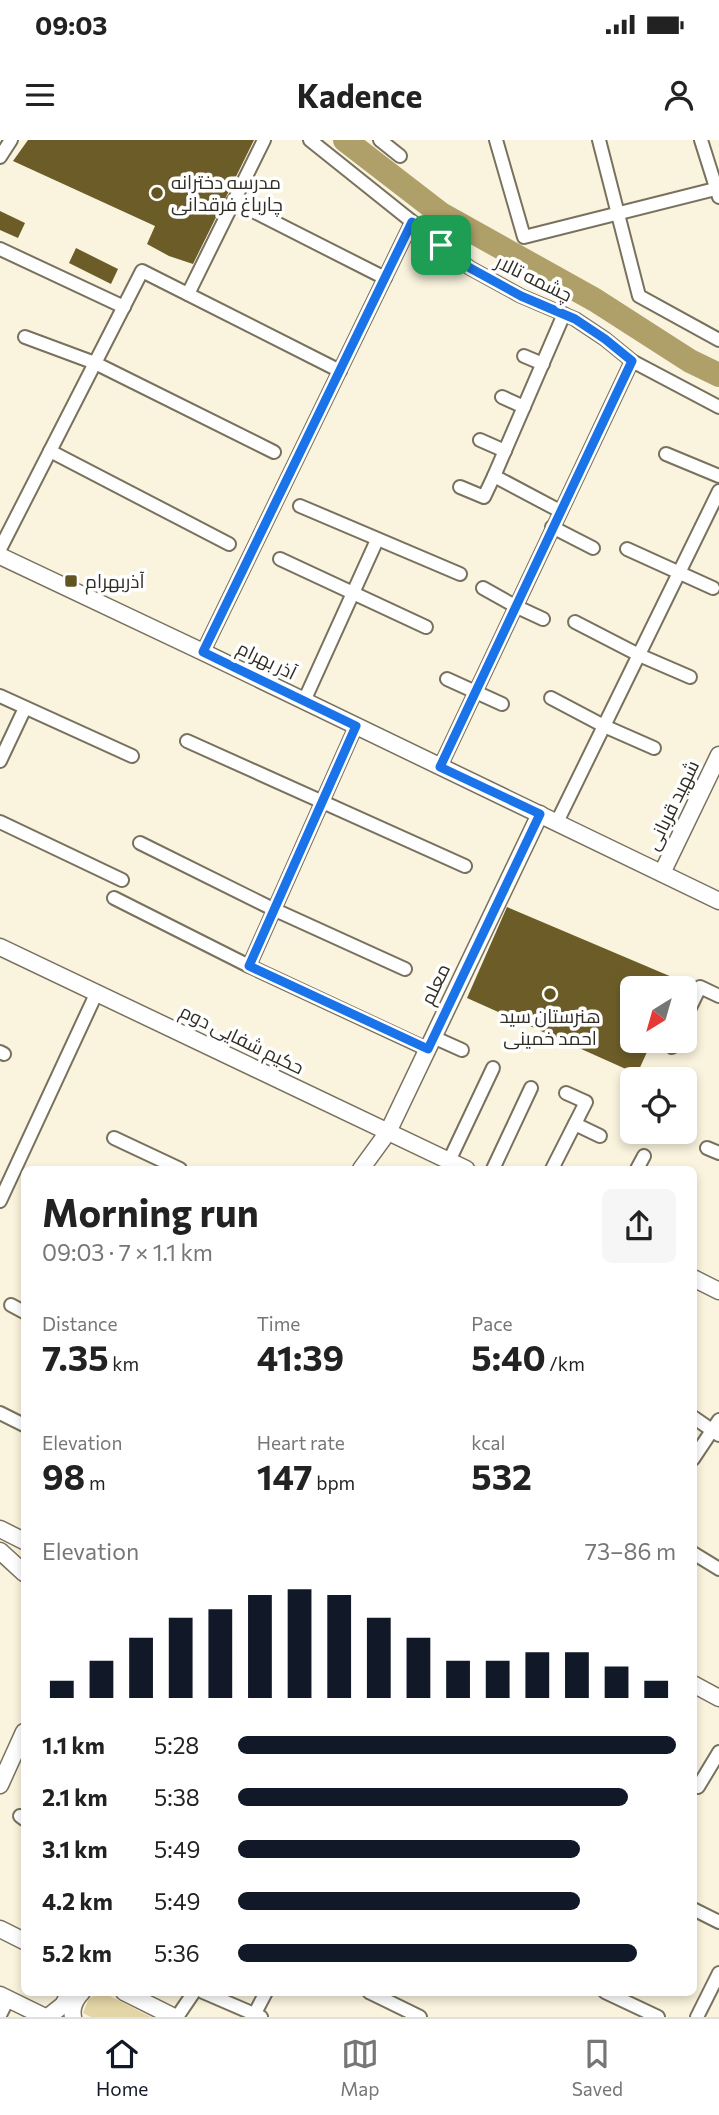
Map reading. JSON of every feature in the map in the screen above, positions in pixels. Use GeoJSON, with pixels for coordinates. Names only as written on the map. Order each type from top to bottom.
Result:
{"type":"FeatureCollection","features":[{"type":"Feature","properties":{"kind":"street"},"geometry":{"type":"LineString","coordinates":[[0,157],[11,140]]}},
{"type":"Feature","properties":{"kind":"street"},"geometry":{"type":"LineString","coordinates":[[188,295],[264,140]]}},
{"type":"Feature","properties":{"kind":"street","name":"چشمه تالار"},"geometry":{"type":"LineString","coordinates":[[310,140],[470,268],[521,296],[564,314],[605,339],[632,361],[719,407]]}},
{"type":"Feature","properties":{"kind":"street"},"geometry":{"type":"LineString","coordinates":[[380,140],[400,156],[395,140]]}},
{"type":"Feature","properties":{"kind":"street"},"geometry":{"type":"LineString","coordinates":[[496,140],[524,237],[718,191],[701,140]]}},
{"type":"Feature","properties":{"kind":"street"},"geometry":{"type":"LineString","coordinates":[[599,140],[639,296],[719,340]]}},
{"type":"Feature","properties":{"kind":"street"},"geometry":{"type":"LineString","coordinates":[[233,201],[385,278]]}},
{"type":"Feature","properties":{"kind":"street"},"geometry":{"type":"LineString","coordinates":[[203,652],[412,222]]}},
{"type":"Feature","properties":{"kind":"street"},"geometry":{"type":"LineString","coordinates":[[0,249],[124,307]]}},
{"type":"Feature","properties":{"kind":"street"},"geometry":{"type":"LineString","coordinates":[[0,549],[142,271],[340,371]]}},
{"type":"Feature","properties":{"kind":"street"},"geometry":{"type":"LineString","coordinates":[[460,488],[484,497],[564,314]]}},
{"type":"Feature","properties":{"kind":"street"},"geometry":{"type":"LineString","coordinates":[[25,337],[95,363],[274,452]]}},
{"type":"Feature","properties":{"kind":"street"},"geometry":{"type":"LineString","coordinates":[[524,356],[543,364]]}},
{"type":"Feature","properties":{"kind":"street"},"geometry":{"type":"LineString","coordinates":[[440,767],[632,361]]}},
{"type":"Feature","properties":{"kind":"street"},"geometry":{"type":"LineString","coordinates":[[502,397],[524,407]]}},
{"type":"Feature","properties":{"kind":"street"},"geometry":{"type":"LineString","coordinates":[[480,440],[505,451]]}},
{"type":"Feature","properties":{"kind":"street"},"geometry":{"type":"LineString","coordinates":[[50,451],[229,544]]}},
{"type":"Feature","properties":{"kind":"street"},"geometry":{"type":"LineString","coordinates":[[666,454],[719,476]]}},
{"type":"Feature","properties":{"kind":"street"},"geometry":{"type":"LineString","coordinates":[[494,476],[560,512]]}},
{"type":"Feature","properties":{"kind":"street"},"geometry":{"type":"LineString","coordinates":[[557,822],[719,491]]}},
{"type":"Feature","properties":{"kind":"street"},"geometry":{"type":"LineString","coordinates":[[300,506],[460,574]]}},
{"type":"Feature","properties":{"kind":"street"},"geometry":{"type":"LineString","coordinates":[[552,527],[593,548]]}},
{"type":"Feature","properties":{"kind":"street"},"geometry":{"type":"LineString","coordinates":[[304,701],[377,540]]}},
{"type":"Feature","properties":{"kind":"street"},"geometry":{"type":"LineString","coordinates":[[627,549],[713,588]]}},
{"type":"Feature","properties":{"kind":"street","name":"آذر بهرام"},"geometry":{"type":"LineString","coordinates":[[0,556],[719,901]]}},
{"type":"Feature","properties":{"kind":"street"},"geometry":{"type":"LineString","coordinates":[[280,559],[426,627]]}},
{"type":"Feature","properties":{"kind":"street"},"geometry":{"type":"LineString","coordinates":[[483,588],[543,618]]}},
{"type":"Feature","properties":{"kind":"street"},"geometry":{"type":"LineString","coordinates":[[575,622],[690,677]]}},
{"type":"Feature","properties":{"kind":"street"},"geometry":{"type":"LineString","coordinates":[[447,679],[502,704]]}},
{"type":"Feature","properties":{"kind":"street"},"geometry":{"type":"LineString","coordinates":[[0,696],[132,756]]}},
{"type":"Feature","properties":{"kind":"street"},"geometry":{"type":"LineString","coordinates":[[551,698],[654,748]]}},
{"type":"Feature","properties":{"kind":"street"},"geometry":{"type":"LineString","coordinates":[[0,761],[25,708]]}},
{"type":"Feature","properties":{"kind":"street"},"geometry":{"type":"LineString","coordinates":[[249,966],[356,726]]}},
{"type":"Feature","properties":{"kind":"street"},"geometry":{"type":"LineString","coordinates":[[187,741],[465,866]]}},
{"type":"Feature","properties":{"kind":"street","name":"شهید قربانی"},"geometry":{"type":"LineString","coordinates":[[662,873],[714,780],[719,755]]}},
{"type":"Feature","properties":{"kind":"street","name":"معلم"},"geometry":{"type":"LineString","coordinates":[[363,1166],[388,1132],[540,814]]}},
{"type":"Feature","properties":{"kind":"street"},"geometry":{"type":"LineString","coordinates":[[0,822],[122,880]]}},
{"type":"Feature","properties":{"kind":"street"},"geometry":{"type":"LineString","coordinates":[[140,843],[273,909],[405,969]]}},
{"type":"Feature","properties":{"kind":"street"},"geometry":{"type":"LineString","coordinates":[[114,898],[249,966],[430,1043],[462,1050]]}},
{"type":"Feature","properties":{"kind":"street","name":"حکیم شفایی دوم"},"geometry":{"type":"LineString","coordinates":[[0,947],[460,1166]]}},
{"type":"Feature","properties":{"kind":"street"},"geometry":{"type":"LineString","coordinates":[[697,991],[699,987],[719,996]]}},
{"type":"Feature","properties":{"kind":"street"},"geometry":{"type":"LineString","coordinates":[[0,1201],[97,992]]}},
{"type":"Feature","properties":{"kind":"street"},"geometry":{"type":"LineString","coordinates":[[449,1161],[493,1068]]}},
{"type":"Feature","properties":{"kind":"street"},"geometry":{"type":"LineString","coordinates":[[495,1166],[531,1088]]}},
{"type":"Feature","properties":{"kind":"street"},"geometry":{"type":"LineString","coordinates":[[554,1166],[586,1102],[566,1093]]}},
{"type":"Feature","properties":{"kind":"street"},"geometry":{"type":"LineString","coordinates":[[575,1124],[600,1136]]}},
{"type":"Feature","properties":{"kind":"street"},"geometry":{"type":"LineString","coordinates":[[114,1138],[174,1166]]}},
{"type":"Feature","properties":{"kind":"street"},"geometry":{"type":"LineString","coordinates":[[639,1166],[644,1156]]}},
{"type":"Feature","properties":{"kind":"street"},"geometry":{"type":"LineString","coordinates":[[697,1280],[719,1291]]}},
{"type":"Feature","properties":{"kind":"street"},"geometry":{"type":"LineString","coordinates":[[11,1305],[21,1310]]}},
{"type":"Feature","properties":{"kind":"street"},"geometry":{"type":"LineString","coordinates":[[0,1413],[21,1424]]}},
{"type":"Feature","properties":{"kind":"street"},"geometry":{"type":"LineString","coordinates":[[697,1419],[717,1428],[697,1454]]}},
{"type":"Feature","properties":{"kind":"street"},"geometry":{"type":"LineString","coordinates":[[0,1529],[21,1540]]}},
{"type":"Feature","properties":{"kind":"street"},"geometry":{"type":"LineString","coordinates":[[0,1551],[21,1570]]}},
{"type":"Feature","properties":{"kind":"street"},"geometry":{"type":"LineString","coordinates":[[697,1555],[719,1569]]}},
{"type":"Feature","properties":{"kind":"street"},"geometry":{"type":"LineString","coordinates":[[697,1686],[719,1698]]}},
{"type":"Feature","properties":{"kind":"street"},"geometry":{"type":"LineString","coordinates":[[0,1784],[21,1738]]}},
{"type":"Feature","properties":{"kind":"street"},"geometry":{"type":"LineString","coordinates":[[698,1787],[719,1752]]}},
{"type":"Feature","properties":{"kind":"street"},"geometry":{"type":"LineString","coordinates":[[697,1911],[719,1922]]}},
{"type":"Feature","properties":{"kind":"street"},"geometry":{"type":"LineString","coordinates":[[0,1929],[21,1940]]}},
{"type":"Feature","properties":{"kind":"street"},"geometry":{"type":"LineString","coordinates":[[697,2017],[719,1973]]}},
{"type":"Feature","properties":{"kind":"street"},"geometry":{"type":"LineString","coordinates":[[0,2015],[4,1997],[46,2017],[63,2005],[68,1996]]}},
{"type":"Feature","properties":{"kind":"street"},"geometry":{"type":"LineString","coordinates":[[73,2017],[73,2005],[77,1996]]}},
{"type":"Feature","properties":{"kind":"street"},"geometry":{"type":"LineString","coordinates":[[132,1996],[176,2017],[191,1996]]}},
{"type":"Feature","properties":{"kind":"street"},"geometry":{"type":"LineString","coordinates":[[212,1996],[256,2016],[264,1996]]}},
{"type":"Feature","properties":{"kind":"street"},"geometry":{"type":"LineString","coordinates":[[377,1996],[420,2017]]}},
{"type":"Feature","properties":{"kind":"street"},"geometry":{"type":"LineString","coordinates":[[613,1996],[658,2017]]}},
{"type":"Feature","properties":{"kind":"shaded area"},"geometry":{"type":"Polygon","coordinates":[[[110,1996],[151,2017],[91,2017],[83,2013],[89,1998],[110,1996]]]}},
{"type":"Feature","properties":{"kind":"building","name":"مدرسه دخترانه چارباغ فرقدانی"},"geometry":{"type":"Polygon","coordinates":[[[28,140],[254,140],[193,264],[169,256],[147,244],[155,226],[13,161],[28,140]]]}},
{"type":"Feature","properties":{"kind":"building"},"geometry":{"type":"Polygon","coordinates":[[[0,211],[25,223],[18,238],[0,230],[0,211]]]}},
{"type":"Feature","properties":{"kind":"building"},"geometry":{"type":"Polygon","coordinates":[[[76,248],[118,269],[111,284],[69,263],[76,248]]]}},
{"type":"Feature","properties":{"kind":"building","name":"هنرستان سید احمد خمینی"},"geometry":{"type":"Polygon","coordinates":[[[507,907],[670,976],[620,976],[620,1054],[646,1054],[640,1067],[621,1067],[467,998],[507,907]]]}},
{"type":"Feature","properties":{"kind":"waterway"},"geometry":{"type":"LineString","coordinates":[[345,140],[441,214],[595,300],[690,361],[719,375]]}},
{"type":"Feature","properties":{"kind":"place","name":"مدرسه دخترانه چارباغ فرقدانی"},"geometry":{"type":"Point","coordinates":[157,193]}},
{"type":"Feature","properties":{"kind":"place","name":"آذربهرام"},"geometry":{"type":"Point","coordinates":[71,581]}},
{"type":"Feature","properties":{"kind":"place","name":"هنرستان سید احمد خمینی"},"geometry":{"type":"Point","coordinates":[550,994]}},
{"type":"Feature","properties":{"kind":"route"},"geometry":{"type":"LineString","coordinates":[[412,222],[441,245],[470,268],[521,296],[575,319],[632,361],[440,767],[540,814],[428,1049],[249,966],[356,726],[203,652],[412,222]]}}]}
